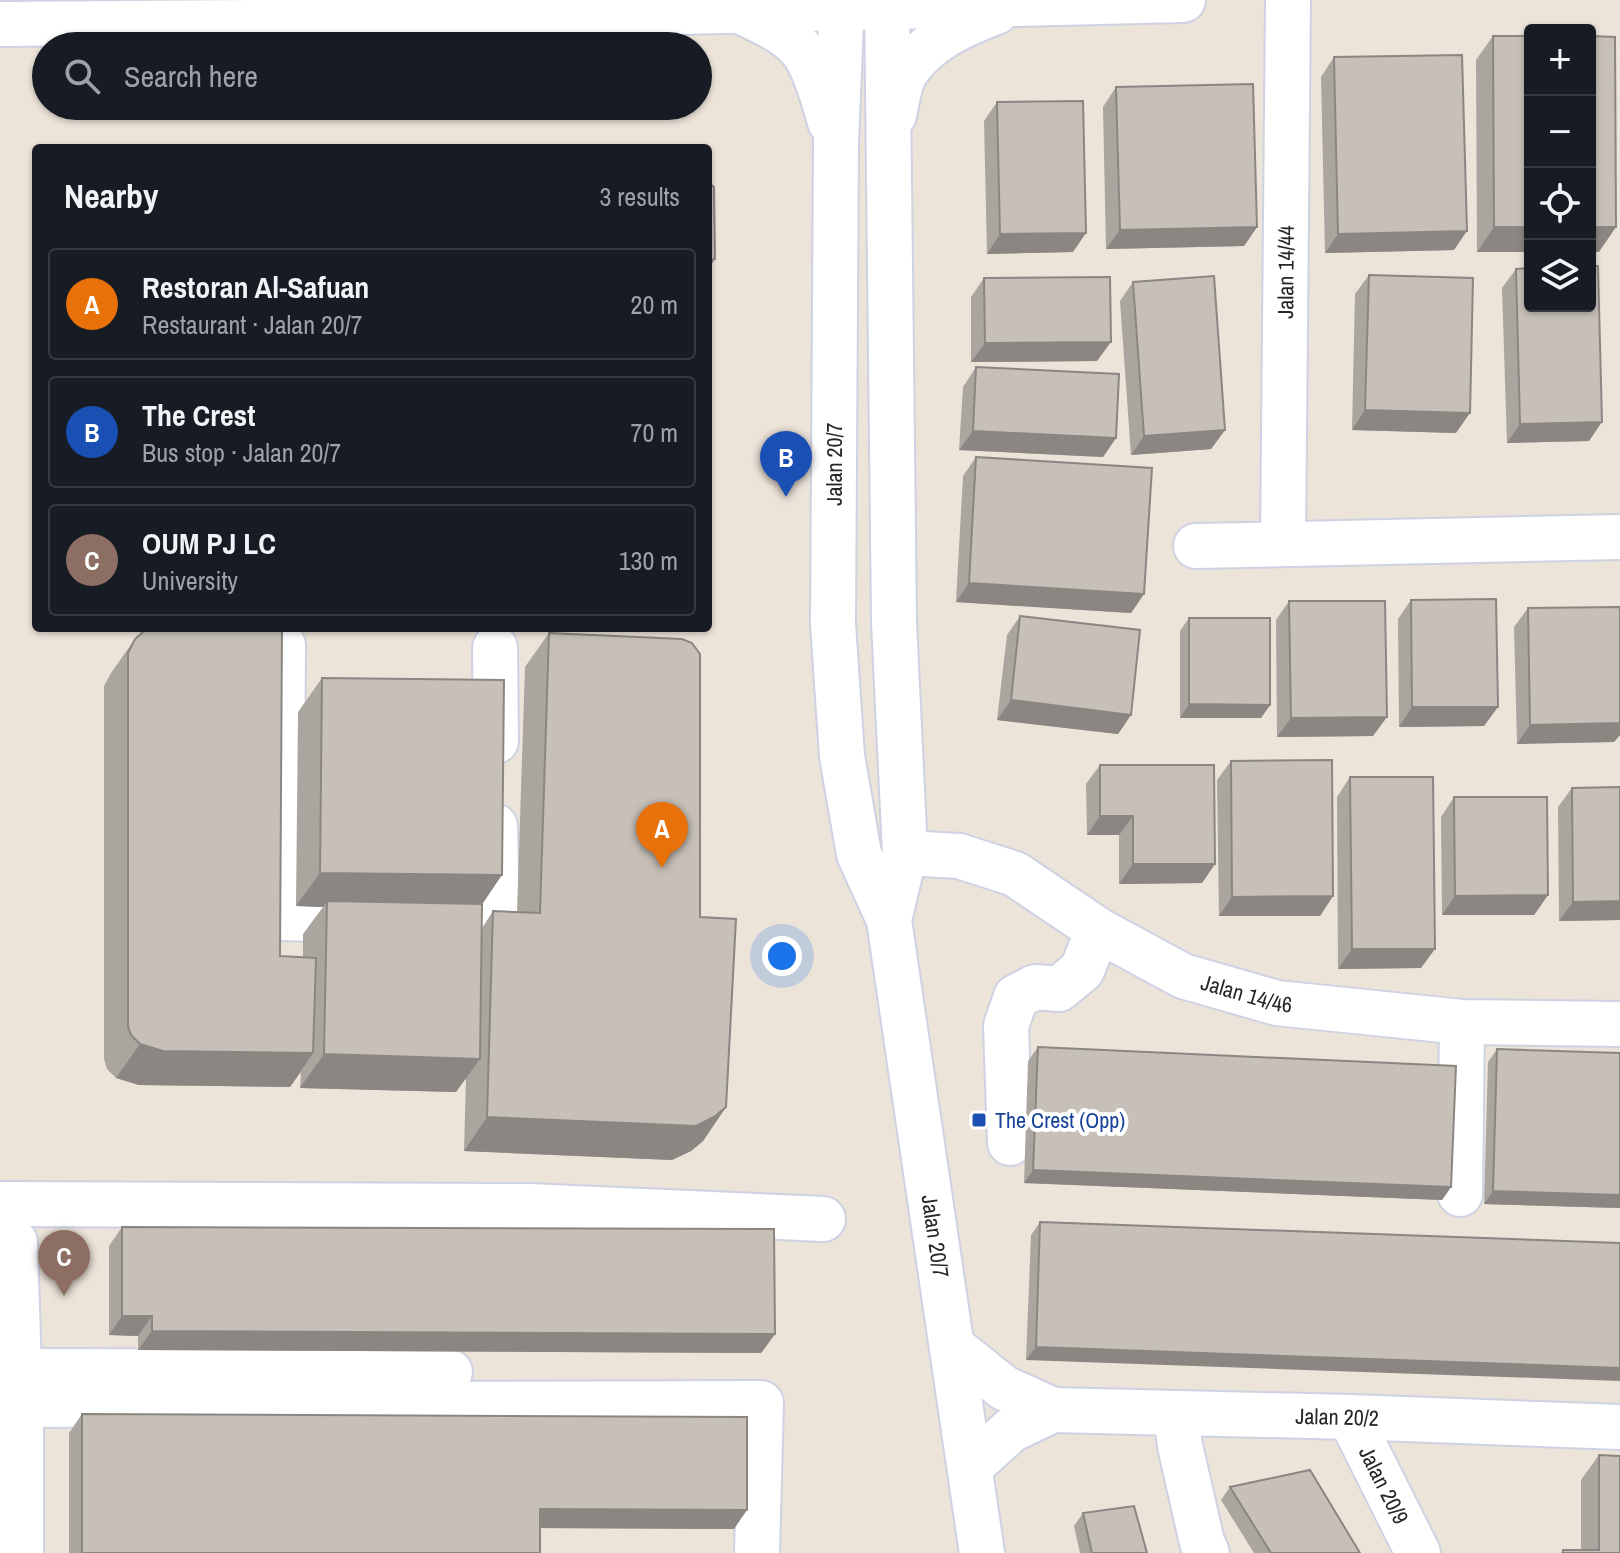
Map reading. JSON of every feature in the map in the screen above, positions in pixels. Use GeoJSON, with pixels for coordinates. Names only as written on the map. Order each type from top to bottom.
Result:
{"type":"FeatureCollection","features":[{"type":"Feature","properties":{"kind":"street"},"geometry":{"type":"LineString","coordinates":[[0,24],[263,22],[739,10],[841,4],[1183,0]]}},
{"type":"Feature","properties":{"kind":"street","name":"Jalan 14/44"},"geometry":{"type":"LineString","coordinates":[[1283,544],[1288,0]]}},
{"type":"Feature","properties":{"kind":"street"},"geometry":{"type":"LineString","coordinates":[[886,142],[905,73],[927,50],[938,39],[962,25],[1020,3]]}},
{"type":"Feature","properties":{"kind":"street","name":"Jalan 20/7"},"geometry":{"type":"LineString","coordinates":[[841,4],[836,143],[833,636],[842,756],[859,854],[889,920],[982,1553]]}},
{"type":"Feature","properties":{"kind":"street","name":"Jalan 20/7"},"geometry":{"type":"LineString","coordinates":[[886,4],[894,623],[905,853],[889,920]]}},
{"type":"Feature","properties":{"kind":"street"},"geometry":{"type":"LineString","coordinates":[[739,10],[775,28],[800,48],[823,97],[836,143]]}},
{"type":"Feature","properties":{"kind":"street"},"geometry":{"type":"LineString","coordinates":[[1196,546],[1620,537]]}},
{"type":"Feature","properties":{"kind":"street"},"geometry":{"type":"LineString","coordinates":[[275,639],[281,918],[497,927],[496,783],[507,641]]}},
{"type":"Feature","properties":{"kind":"street","name":"Jalan 14/46"},"geometry":{"type":"LineString","coordinates":[[905,853],[959,856],[1015,874],[1098,930],[1183,976],[1277,1003],[1462,1022],[1620,1024]]}},
{"type":"Feature","properties":{"kind":"street"},"geometry":{"type":"LineString","coordinates":[[1010,1143],[1006,1026],[1016,997],[1035,987],[1059,989],[1082,970],[1098,930]]}},
{"type":"Feature","properties":{"kind":"street"},"geometry":{"type":"LineString","coordinates":[[1460,1194],[1462,1022]]}},
{"type":"Feature","properties":{"kind":"street"},"geometry":{"type":"LineString","coordinates":[[0,1204],[529,1206],[823,1219]]}},
{"type":"Feature","properties":{"kind":"street"},"geometry":{"type":"LineString","coordinates":[[0,1241],[15,1242],[10,1388],[21,1553]]}},
{"type":"Feature","properties":{"kind":"street","name":"Jalan 20/2"},"geometry":{"type":"LineString","coordinates":[[954,1348],[1004,1388],[1053,1410],[1620,1427]]}},
{"type":"Feature","properties":{"kind":"street"},"geometry":{"type":"LineString","coordinates":[[10,1388],[450,1372]]}},
{"type":"Feature","properties":{"kind":"street"},"geometry":{"type":"LineString","coordinates":[[10,1388],[761,1403],[757,1553]]}},
{"type":"Feature","properties":{"kind":"street","name":"Jalan 20/2"},"geometry":{"type":"LineString","coordinates":[[970,1467],[1011,1430],[1053,1410]]}},
{"type":"Feature","properties":{"kind":"street"},"geometry":{"type":"LineString","coordinates":[[1176,1413],[1189,1487],[1207,1553]]}},
{"type":"Feature","properties":{"kind":"street","name":"Jalan 20/9"},"geometry":{"type":"LineString","coordinates":[[1350,1417],[1418,1553]]}},
{"type":"Feature","properties":{"kind":"building"},"geometry":{"type":"Polygon","coordinates":[[[1493,36],[1524,36],[1524,227],[1494,227],[1493,36]]]}},
{"type":"Feature","properties":{"kind":"building"},"geometry":{"type":"Polygon","coordinates":[[[1596,36],[1615,37],[1616,227],[1596,227],[1596,36]]]}},
{"type":"Feature","properties":{"kind":"building"},"geometry":{"type":"Polygon","coordinates":[[[1462,55],[1467,231],[1338,234],[1334,57],[1462,55]]]}},
{"type":"Feature","properties":{"kind":"building"},"geometry":{"type":"Polygon","coordinates":[[[1253,84],[1257,227],[1120,230],[1116,87],[1253,84]]]}},
{"type":"Feature","properties":{"kind":"building"},"geometry":{"type":"Polygon","coordinates":[[[1083,101],[1086,233],[1000,234],[997,102],[1083,101]]]}},
{"type":"Feature","properties":{"kind":"building"},"geometry":{"type":"Polygon","coordinates":[[[712,185],[714,187],[715,259],[712,259],[712,185]]]}},
{"type":"Feature","properties":{"kind":"building"},"geometry":{"type":"Polygon","coordinates":[[[1598,266],[1602,422],[1520,424],[1516,269],[1524,268],[1524,312],[1596,312],[1598,266]]]}},
{"type":"Feature","properties":{"kind":"building"},"geometry":{"type":"Polygon","coordinates":[[[1369,275],[1473,278],[1470,413],[1365,410],[1369,275]]]}},
{"type":"Feature","properties":{"kind":"building"},"geometry":{"type":"Polygon","coordinates":[[[1214,276],[1225,430],[1144,436],[1133,282],[1214,276]]]}},
{"type":"Feature","properties":{"kind":"building"},"geometry":{"type":"Polygon","coordinates":[[[1110,277],[1111,342],[985,343],[984,278],[1110,277]]]}},
{"type":"Feature","properties":{"kind":"building"},"geometry":{"type":"Polygon","coordinates":[[[976,367],[1119,374],[1116,438],[973,431],[976,367]]]}},
{"type":"Feature","properties":{"kind":"building"},"geometry":{"type":"Polygon","coordinates":[[[976,457],[1152,468],[1144,594],[969,583],[976,457]]]}},
{"type":"Feature","properties":{"kind":"building"},"geometry":{"type":"Polygon","coordinates":[[[1496,599],[1498,707],[1412,707],[1411,600],[1496,599]]]}},
{"type":"Feature","properties":{"kind":"building"},"geometry":{"type":"Polygon","coordinates":[[[1289,601],[1385,601],[1387,717],[1291,718],[1289,601]]]}},
{"type":"Feature","properties":{"kind":"building"},"geometry":{"type":"Polygon","coordinates":[[[1620,607],[1620,723],[1530,725],[1528,608],[1620,607]]]}},
{"type":"Feature","properties":{"kind":"building"},"geometry":{"type":"Polygon","coordinates":[[[1020,616],[1140,630],[1131,715],[1011,700],[1020,616]]]}},
{"type":"Feature","properties":{"kind":"building"},"geometry":{"type":"Polygon","coordinates":[[[1189,618],[1270,618],[1270,705],[1189,704],[1189,618]]]}},
{"type":"Feature","properties":{"kind":"building"},"geometry":{"type":"Polygon","coordinates":[[[143,632],[282,632],[280,956],[316,958],[313,1053],[163,1051],[140,1044],[131,1035],[128,1026],[128,653],[143,632]]]}},
{"type":"Feature","properties":{"kind":"building"},"geometry":{"type":"Polygon","coordinates":[[[549,633],[682,639],[692,643],[700,654],[700,917],[736,919],[726,1107],[696,1126],[487,1117],[493,911],[540,913],[549,633]]]}},
{"type":"Feature","properties":{"kind":"building"},"geometry":{"type":"Polygon","coordinates":[[[322,678],[504,680],[502,875],[320,873],[322,678]]]}},
{"type":"Feature","properties":{"kind":"building"},"geometry":{"type":"Polygon","coordinates":[[[1332,760],[1333,896],[1232,897],[1231,761],[1332,760]]]}},
{"type":"Feature","properties":{"kind":"building"},"geometry":{"type":"Polygon","coordinates":[[[1100,765],[1214,765],[1215,864],[1133,864],[1133,816],[1100,816],[1100,765]]]}},
{"type":"Feature","properties":{"kind":"building"},"geometry":{"type":"Polygon","coordinates":[[[1350,777],[1433,777],[1435,949],[1352,949],[1350,777]]]}},
{"type":"Feature","properties":{"kind":"building"},"geometry":{"type":"Polygon","coordinates":[[[1620,787],[1620,901],[1573,902],[1572,788],[1620,787]]]}},
{"type":"Feature","properties":{"kind":"building"},"geometry":{"type":"Polygon","coordinates":[[[1454,797],[1547,797],[1548,895],[1455,896],[1454,797]]]}},
{"type":"Feature","properties":{"kind":"building"},"geometry":{"type":"Polygon","coordinates":[[[327,901],[482,904],[480,1059],[324,1054],[327,901]]]}},
{"type":"Feature","properties":{"kind":"building"},"geometry":{"type":"Polygon","coordinates":[[[1038,1047],[1456,1066],[1451,1187],[1033,1170],[1038,1047]]]}},
{"type":"Feature","properties":{"kind":"building"},"geometry":{"type":"Polygon","coordinates":[[[1497,1049],[1620,1053],[1620,1195],[1493,1191],[1497,1049]]]}},
{"type":"Feature","properties":{"kind":"building"},"geometry":{"type":"Polygon","coordinates":[[[1040,1222],[1620,1243],[1620,1368],[1036,1347],[1040,1222]]]}},
{"type":"Feature","properties":{"kind":"building"},"geometry":{"type":"Polygon","coordinates":[[[122,1227],[774,1229],[775,1334],[152,1331],[152,1316],[122,1316],[122,1227]]]}},
{"type":"Feature","properties":{"kind":"building"},"geometry":{"type":"Polygon","coordinates":[[[82,1414],[747,1417],[747,1510],[540,1509],[540,1553],[82,1553],[82,1414]]]}},
{"type":"Feature","properties":{"kind":"building"},"geometry":{"type":"Polygon","coordinates":[[[1599,1455],[1620,1456],[1620,1553],[1563,1553],[1563,1550],[1599,1550],[1599,1455]]]}},
{"type":"Feature","properties":{"kind":"building"},"geometry":{"type":"Polygon","coordinates":[[[1310,1470],[1360,1553],[1271,1553],[1230,1487],[1310,1470]]]}},
{"type":"Feature","properties":{"kind":"building"},"geometry":{"type":"Polygon","coordinates":[[[1134,1506],[1147,1553],[1092,1553],[1083,1513],[1134,1506]]]}},
{"type":"Feature","properties":{"kind":"place","name":"The Crest"},"geometry":{"type":"Point","coordinates":[786,497]}},
{"type":"Feature","properties":{"kind":"place","name":"Restoran Al-Safuan"},"geometry":{"type":"Point","coordinates":[662,868]}},
{"type":"Feature","properties":{"kind":"place","name":"The Crest (Opp)"},"geometry":{"type":"Point","coordinates":[979,1120]}},
{"type":"Feature","properties":{"kind":"place","name":"OUM PJ LC"},"geometry":{"type":"Point","coordinates":[64,1296]}}]}
